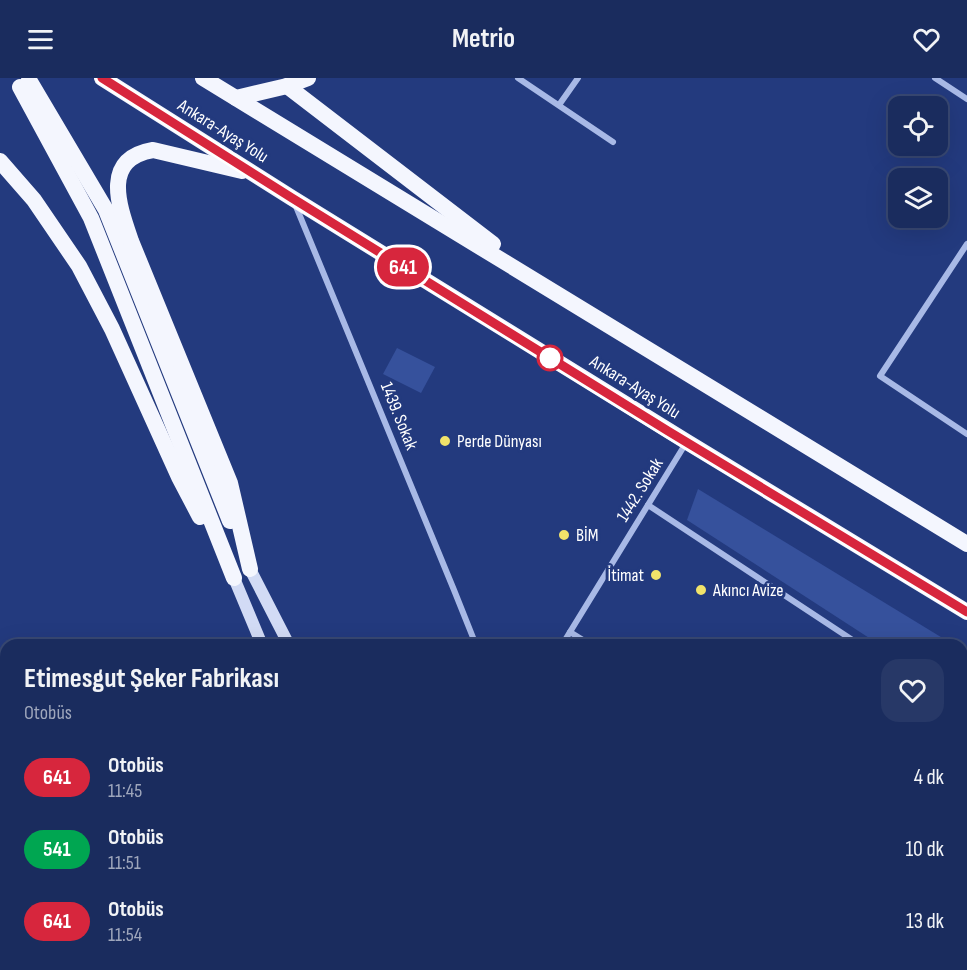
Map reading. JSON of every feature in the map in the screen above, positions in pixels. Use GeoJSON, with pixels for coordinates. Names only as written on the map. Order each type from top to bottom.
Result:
{"type":"FeatureCollection","features":[{"type":"Feature","properties":{"kind":"highway","name":"Ankara-Ayaş Yolu"},"geometry":{"type":"LineString","coordinates":[[102,78],[687,442],[967,612]]}},
{"type":"Feature","properties":{"kind":"highway","name":"Ankara-Ayaş Yolu"},"geometry":{"type":"LineString","coordinates":[[203,78],[967,544]]}},
{"type":"Feature","properties":{"kind":"highway"},"geometry":{"type":"LineString","coordinates":[[236,98],[287,86],[308,78]]}},
{"type":"Feature","properties":{"kind":"highway"},"geometry":{"type":"LineString","coordinates":[[234,578],[91,218],[24,84],[106,210],[250,569]]}},
{"type":"Feature","properties":{"kind":"highway"},"geometry":{"type":"LineString","coordinates":[[287,86],[560,296]]}},
{"type":"Feature","properties":{"kind":"highway"},"geometry":{"type":"LineString","coordinates":[[250,569],[230,483],[131,241],[118,202],[118,182],[121,169],[130,159],[153,150],[258,175]]}},
{"type":"Feature","properties":{"kind":"highway"},"geometry":{"type":"LineString","coordinates":[[0,161],[34,200],[79,266],[112,329],[179,477],[234,578]]}},
{"type":"Feature","properties":{"kind":"main road"},"geometry":{"type":"LineString","coordinates":[[250,569],[286,639]]}},
{"type":"Feature","properties":{"kind":"main road"},"geometry":{"type":"LineString","coordinates":[[234,578],[259,639]]}},
{"type":"Feature","properties":{"kind":"street"},"geometry":{"type":"LineString","coordinates":[[518,78],[613,142]]}},
{"type":"Feature","properties":{"kind":"street"},"geometry":{"type":"LineString","coordinates":[[560,105],[578,78]]}},
{"type":"Feature","properties":{"kind":"street"},"geometry":{"type":"LineString","coordinates":[[935,78],[967,99]]}},
{"type":"Feature","properties":{"kind":"street","name":"1439. Sokak"},"geometry":{"type":"LineString","coordinates":[[292,198],[474,639]]}},
{"type":"Feature","properties":{"kind":"street"},"geometry":{"type":"LineString","coordinates":[[967,244],[880,376],[967,434]]}},
{"type":"Feature","properties":{"kind":"street","name":"1442. Sokak"},"geometry":{"type":"LineString","coordinates":[[566,639],[687,442]]}},
{"type":"Feature","properties":{"kind":"street"},"geometry":{"type":"LineString","coordinates":[[648,506],[851,639]]}},
{"type":"Feature","properties":{"kind":"street"},"geometry":{"type":"LineString","coordinates":[[570,632],[581,639]]}},
{"type":"Feature","properties":{"kind":"shaded area"},"geometry":{"type":"Polygon","coordinates":[[[397,348],[435,367],[421,393],[383,374],[397,348]]]}},
{"type":"Feature","properties":{"kind":"shaded area"},"geometry":{"type":"Polygon","coordinates":[[[698,489],[944,639],[871,639],[687,520],[698,489]]]}},
{"type":"Feature","properties":{"kind":"bus line","name":"641"},"geometry":{"type":"LineString","coordinates":[[102,78],[668,431],[967,612]]}},
{"type":"Feature","properties":{"kind":"place","name":"Perde Dünyası"},"geometry":{"type":"Point","coordinates":[445,441]}},
{"type":"Feature","properties":{"kind":"place","name":"BİM"},"geometry":{"type":"Point","coordinates":[564,535]}},
{"type":"Feature","properties":{"kind":"place","name":"İtimat"},"geometry":{"type":"Point","coordinates":[656,575]}},
{"type":"Feature","properties":{"kind":"place","name":"Akıncı Avize"},"geometry":{"type":"Point","coordinates":[701,590]}}]}
